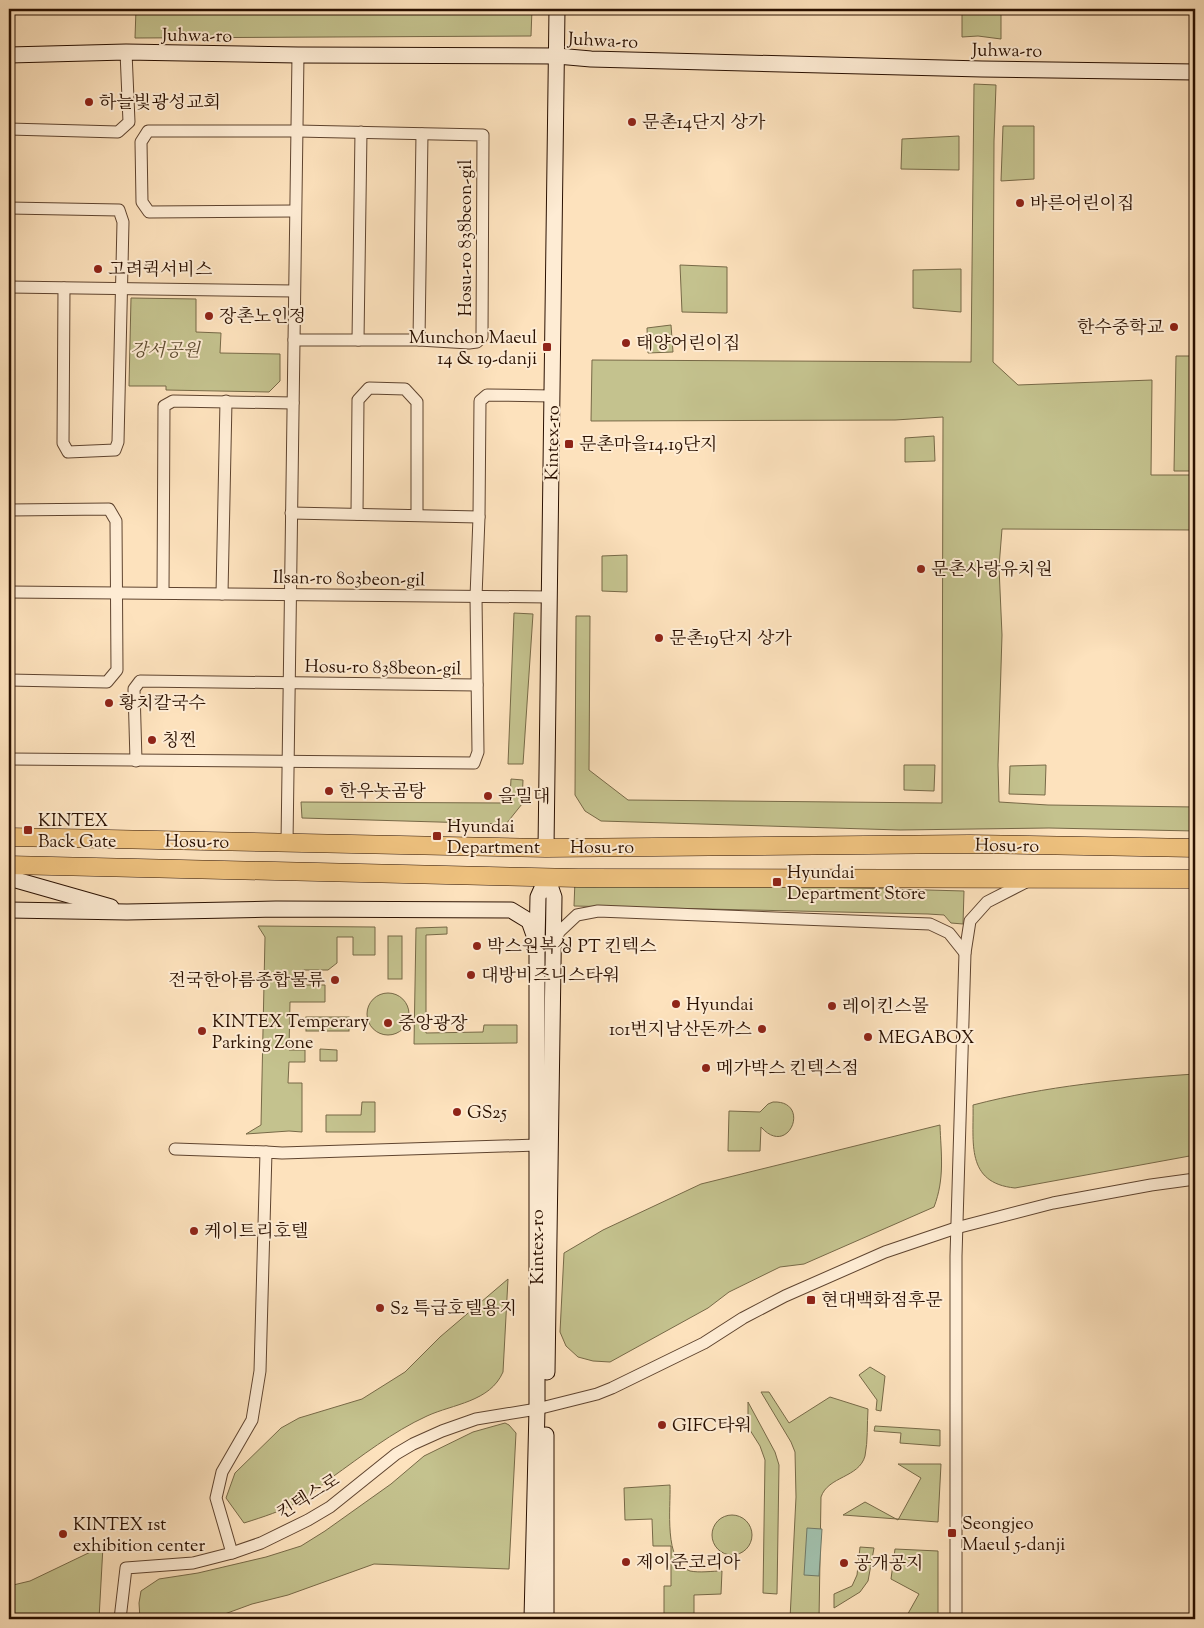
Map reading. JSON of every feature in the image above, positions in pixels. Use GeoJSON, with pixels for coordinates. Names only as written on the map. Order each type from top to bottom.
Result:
{"type":"FeatureCollection","features":[{"type":"Feature","properties":{"kind":"main road","name":"Kintex-ro"},"geometry":{"type":"LineString","coordinates":[[532,1619],[541,1408],[554,897],[547,877],[546,848],[557,9]]}},
{"type":"Feature","properties":{"kind":"main road","name":"Juhwa-ro"},"geometry":{"type":"LineString","coordinates":[[9,55],[126,52],[556,56],[591,59],[870,66],[1195,72]]}},
{"type":"Feature","properties":{"kind":"main road","name":"Hosu-ro"},"geometry":{"type":"LineString","coordinates":[[9,837],[546,848],[970,844],[1195,848]]}},
{"type":"Feature","properties":{"kind":"main road","name":"Hosu-ro"},"geometry":{"type":"LineString","coordinates":[[9,866],[547,877],[1195,879]]}},
{"type":"Feature","properties":{"kind":"main road","name":"Kintex-ro"},"geometry":{"type":"LineString","coordinates":[[546,1619],[537,1144],[537,943],[538,897],[547,877]]}},
{"type":"Feature","properties":{"kind":"main road"},"geometry":{"type":"LineString","coordinates":[[9,878],[127,912]]}},
{"type":"Feature","properties":{"kind":"main road"},"geometry":{"type":"LineString","coordinates":[[9,910],[127,912],[276,909],[511,910],[529,922],[537,943]]}},
{"type":"Feature","properties":{"kind":"street"},"geometry":{"type":"LineString","coordinates":[[9,129],[118,132],[129,122],[126,52]]}},
{"type":"Feature","properties":{"kind":"street","name":"Hosu-ro 838beon-gil"},"geometry":{"type":"LineString","coordinates":[[287,843],[298,55]]}},
{"type":"Feature","properties":{"kind":"street","name":"Hosu-ro 838beon-gil"},"geometry":{"type":"LineString","coordinates":[[294,340],[419,340],[469,343],[477,342],[482,337],[483,135],[297,130],[148,131],[141,142],[142,202],[149,212],[296,212]]}},
{"type":"Feature","properties":{"kind":"street"},"geometry":{"type":"LineString","coordinates":[[358,340],[362,132]]}},
{"type":"Feature","properties":{"kind":"street"},"geometry":{"type":"LineString","coordinates":[[419,340],[422,134]]}},
{"type":"Feature","properties":{"kind":"street"},"geometry":{"type":"LineString","coordinates":[[9,208],[118,210],[122,222],[118,442],[114,450],[68,452],[63,443],[64,288]]}},
{"type":"Feature","properties":{"kind":"street"},"geometry":{"type":"LineString","coordinates":[[9,287],[294,291]]}},
{"type":"Feature","properties":{"kind":"street"},"geometry":{"type":"LineString","coordinates":[[356,514],[358,400],[369,388],[404,389],[417,402],[417,515]]}},
{"type":"Feature","properties":{"kind":"street"},"geometry":{"type":"LineString","coordinates":[[9,759],[474,762],[478,752],[476,597],[480,401],[487,394],[552,396]]}},
{"type":"Feature","properties":{"kind":"street"},"geometry":{"type":"LineString","coordinates":[[164,593],[164,406],[173,401],[293,403]]}},
{"type":"Feature","properties":{"kind":"street"},"geometry":{"type":"LineString","coordinates":[[222,594],[226,401]]}},
{"type":"Feature","properties":{"kind":"street"},"geometry":{"type":"LineString","coordinates":[[9,510],[109,509],[116,521],[117,670],[107,682],[9,680]]}},
{"type":"Feature","properties":{"kind":"street"},"geometry":{"type":"LineString","coordinates":[[291,512],[479,517]]}},
{"type":"Feature","properties":{"kind":"street","name":"Ilsan-ro 803beon-gil"},"geometry":{"type":"LineString","coordinates":[[9,592],[550,598]]}},
{"type":"Feature","properties":{"kind":"street","name":"Hosu-ro 838beon-gil"},"geometry":{"type":"LineString","coordinates":[[132,761],[134,689],[140,681],[477,685]]}},
{"type":"Feature","properties":{"kind":"street"},"geometry":{"type":"LineString","coordinates":[[956,1619],[956,1228],[965,953],[970,921],[987,902],[1032,879]]}},
{"type":"Feature","properties":{"kind":"street"},"geometry":{"type":"LineString","coordinates":[[553,941],[560,931],[577,916],[598,911],[930,924],[949,933],[965,953]]}},
{"type":"Feature","properties":{"kind":"street"},"geometry":{"type":"LineString","coordinates":[[175,1149],[312,1152],[537,1144]]}},
{"type":"Feature","properties":{"kind":"street"},"geometry":{"type":"LineString","coordinates":[[232,1553],[216,1498],[222,1472],[252,1420],[260,1371],[266,1152]]}},
{"type":"Feature","properties":{"kind":"street","name":"킨텍스로"},"geometry":{"type":"LineString","coordinates":[[120,1619],[126,1568],[193,1563],[261,1544],[330,1507],[396,1454],[442,1431],[476,1419],[541,1408],[597,1394],[704,1343],[743,1318],[812,1283],[885,1252],[956,1228],[1053,1203],[1195,1179]]}},
{"type":"Feature","properties":{"kind":"green space"},"geometry":{"type":"Polygon","coordinates":[[[136,9],[532,9],[531,36],[135,38],[136,9]]]}},
{"type":"Feature","properties":{"kind":"green space"},"geometry":{"type":"Polygon","coordinates":[[[962,9],[1001,9],[1001,39],[978,36],[962,37],[962,9]]]}},
{"type":"Feature","properties":{"kind":"green space"},"geometry":{"type":"Polygon","coordinates":[[[974,84],[996,85],[993,362],[1018,385],[1152,380],[1151,475],[1195,475],[1195,530],[1002,529],[999,567],[1002,635],[998,765],[999,802],[1048,805],[1195,807],[1195,831],[1049,828],[900,830],[601,821],[585,811],[575,795],[576,616],[590,616],[589,770],[628,800],[942,803],[943,417],[895,420],[591,421],[592,360],[971,362],[974,84]]]}},
{"type":"Feature","properties":{"kind":"green space"},"geometry":{"type":"Polygon","coordinates":[[[1003,126],[1034,126],[1034,179],[1001,181],[1003,126]]]}},
{"type":"Feature","properties":{"kind":"green space"},"geometry":{"type":"Polygon","coordinates":[[[959,136],[959,170],[901,169],[902,139],[959,136]]]}},
{"type":"Feature","properties":{"kind":"green space"},"geometry":{"type":"Polygon","coordinates":[[[680,265],[727,267],[727,313],[682,312],[680,265]]]}},
{"type":"Feature","properties":{"kind":"green space"},"geometry":{"type":"Polygon","coordinates":[[[961,269],[961,312],[913,308],[913,270],[961,269]]]}},
{"type":"Feature","properties":{"kind":"green space","name":"강서공원"},"geometry":{"type":"Polygon","coordinates":[[[131,298],[196,299],[196,332],[221,333],[220,353],[280,354],[280,381],[269,392],[166,390],[166,386],[129,386],[131,298]]]}},
{"type":"Feature","properties":{"kind":"green space"},"geometry":{"type":"Polygon","coordinates":[[[671,325],[673,352],[648,353],[647,328],[671,325]]]}},
{"type":"Feature","properties":{"kind":"green space"},"geometry":{"type":"Polygon","coordinates":[[[1176,356],[1195,356],[1195,471],[1174,471],[1176,356]]]}},
{"type":"Feature","properties":{"kind":"green space"},"geometry":{"type":"Polygon","coordinates":[[[934,436],[935,461],[905,462],[905,438],[934,436]]]}},
{"type":"Feature","properties":{"kind":"green space"},"geometry":{"type":"Polygon","coordinates":[[[627,555],[627,592],[602,591],[602,556],[627,555]]]}},
{"type":"Feature","properties":{"kind":"green space"},"geometry":{"type":"Polygon","coordinates":[[[514,613],[533,614],[523,764],[508,764],[514,613]]]}},
{"type":"Feature","properties":{"kind":"green space"},"geometry":{"type":"Polygon","coordinates":[[[904,765],[935,765],[934,791],[904,790],[904,765]]]}},
{"type":"Feature","properties":{"kind":"green space"},"geometry":{"type":"Polygon","coordinates":[[[1046,765],[1045,795],[1009,794],[1010,766],[1046,765]]]}},
{"type":"Feature","properties":{"kind":"green space"},"geometry":{"type":"Polygon","coordinates":[[[511,779],[523,780],[522,804],[506,824],[302,818],[301,802],[504,803],[510,797],[511,779]]]}},
{"type":"Feature","properties":{"kind":"green space"},"geometry":{"type":"Polygon","coordinates":[[[575,880],[964,891],[963,924],[951,923],[944,915],[928,914],[574,906],[575,880]]]}},
{"type":"Feature","properties":{"kind":"green space"},"geometry":{"type":"Polygon","coordinates":[[[258,926],[375,927],[375,955],[353,955],[353,937],[337,937],[337,963],[328,970],[302,970],[302,985],[325,985],[325,1002],[290,1002],[289,1050],[305,1050],[305,1062],[289,1062],[288,1083],[302,1083],[302,1132],[246,1134],[261,1125],[265,937],[258,926]]]}},
{"type":"Feature","properties":{"kind":"green space"},"geometry":{"type":"Polygon","coordinates":[[[447,927],[447,934],[426,935],[426,1033],[483,1032],[484,1025],[517,1025],[517,1043],[414,1044],[416,928],[447,927]]]}},
{"type":"Feature","properties":{"kind":"green space"},"geometry":{"type":"Polygon","coordinates":[[[388,936],[402,936],[402,979],[388,979],[388,936]]]}},
{"type":"Feature","properties":{"kind":"green space"},"geometry":{"type":"Polygon","coordinates":[[[392,993],[400,996],[406,1002],[409,1014],[406,1026],[400,1032],[384,1035],[376,1032],[370,1026],[367,1010],[370,1002],[376,996],[392,993]]]}},
{"type":"Feature","properties":{"kind":"green space"},"geometry":{"type":"Polygon","coordinates":[[[306,1017],[349,1017],[349,1031],[306,1031],[306,1017]]]}},
{"type":"Feature","properties":{"kind":"green space"},"geometry":{"type":"Polygon","coordinates":[[[320,1049],[337,1050],[337,1061],[320,1061],[320,1049]]]}},
{"type":"Feature","properties":{"kind":"green space"},"geometry":{"type":"Polygon","coordinates":[[[1195,1074],[1195,1155],[1015,1188],[999,1185],[987,1178],[980,1169],[974,1146],[973,1105],[1000,1098],[1083,1084],[1195,1074]]]}},
{"type":"Feature","properties":{"kind":"green space"},"geometry":{"type":"Polygon","coordinates":[[[362,1102],[375,1102],[375,1132],[326,1132],[326,1115],[361,1115],[362,1102]]]}},
{"type":"Feature","properties":{"kind":"green space"},"geometry":{"type":"Polygon","coordinates":[[[773,1102],[785,1104],[792,1110],[794,1117],[792,1126],[787,1133],[780,1136],[771,1135],[761,1127],[760,1151],[728,1151],[729,1111],[760,1112],[773,1102]]]}},
{"type":"Feature","properties":{"kind":"green space"},"geometry":{"type":"Polygon","coordinates":[[[940,1125],[941,1176],[934,1207],[804,1264],[780,1267],[729,1292],[708,1308],[610,1362],[593,1361],[578,1357],[566,1346],[560,1332],[564,1253],[603,1230],[701,1184],[940,1125]]]}},
{"type":"Feature","properties":{"kind":"green space"},"geometry":{"type":"Polygon","coordinates":[[[508,1279],[503,1372],[489,1390],[470,1401],[427,1416],[402,1429],[300,1501],[279,1511],[244,1523],[226,1498],[235,1473],[281,1428],[299,1418],[362,1399],[405,1372],[440,1337],[508,1279]]]}},
{"type":"Feature","properties":{"kind":"green space"},"geometry":{"type":"Polygon","coordinates":[[[870,1367],[885,1376],[881,1411],[876,1410],[877,1400],[859,1375],[870,1367]]]}},
{"type":"Feature","properties":{"kind":"green space"},"geometry":{"type":"Polygon","coordinates":[[[761,1392],[769,1392],[789,1423],[830,1397],[868,1409],[866,1450],[862,1463],[857,1469],[830,1485],[821,1497],[819,1619],[790,1619],[796,1497],[795,1452],[761,1392]]]}},
{"type":"Feature","properties":{"kind":"green space"},"geometry":{"type":"Polygon","coordinates":[[[748,1402],[775,1452],[779,1465],[777,1594],[763,1593],[765,1460],[760,1446],[748,1427],[748,1402]]]}},
{"type":"Feature","properties":{"kind":"green space"},"geometry":{"type":"Polygon","coordinates":[[[505,1423],[516,1433],[509,1569],[374,1564],[288,1595],[252,1604],[211,1619],[140,1619],[139,1603],[141,1591],[159,1579],[198,1573],[266,1557],[301,1546],[391,1484],[424,1456],[473,1432],[505,1423]]]}},
{"type":"Feature","properties":{"kind":"green space"},"geometry":{"type":"Polygon","coordinates":[[[875,1426],[940,1430],[940,1446],[900,1443],[901,1433],[874,1431],[875,1426]]]}},
{"type":"Feature","properties":{"kind":"green space"},"geometry":{"type":"Polygon","coordinates":[[[898,1464],[941,1464],[938,1522],[898,1519],[921,1478],[898,1464]]]}},
{"type":"Feature","properties":{"kind":"green space"},"geometry":{"type":"Polygon","coordinates":[[[670,1485],[670,1533],[672,1546],[681,1566],[690,1571],[722,1571],[721,1594],[694,1595],[694,1619],[664,1619],[664,1586],[671,1586],[671,1546],[653,1546],[652,1519],[625,1520],[624,1488],[670,1485]]]}},
{"type":"Feature","properties":{"kind":"green space"},"geometry":{"type":"Polygon","coordinates":[[[865,1502],[896,1519],[843,1515],[865,1502]]]}},
{"type":"Feature","properties":{"kind":"green space"},"geometry":{"type":"Polygon","coordinates":[[[728,1515],[736,1515],[743,1518],[749,1524],[752,1535],[749,1546],[743,1552],[736,1555],[728,1555],[721,1552],[715,1546],[712,1539],[712,1531],[715,1524],[721,1518],[728,1515]]]}},
{"type":"Feature","properties":{"kind":"green space"},"geometry":{"type":"Polygon","coordinates":[[[103,1546],[99,1619],[9,1619],[9,1586],[30,1581],[103,1546]]]}},
{"type":"Feature","properties":{"kind":"green space"},"geometry":{"type":"Polygon","coordinates":[[[860,1547],[874,1548],[868,1581],[860,1592],[834,1608],[834,1594],[852,1586],[857,1575],[860,1547]]]}},
{"type":"Feature","properties":{"kind":"green space"},"geometry":{"type":"Polygon","coordinates":[[[895,1549],[938,1551],[938,1619],[905,1619],[919,1594],[891,1579],[895,1549]]]}},
{"type":"Feature","properties":{"kind":"shaded area"},"geometry":{"type":"Polygon","coordinates":[[[807,1528],[822,1529],[819,1576],[804,1575],[807,1528]]]}},
{"type":"Feature","properties":{"kind":"place","name":"하늘빛광성교회"},"geometry":{"type":"Point","coordinates":[89,102]}},
{"type":"Feature","properties":{"kind":"place","name":"문촌14단지 상가"},"geometry":{"type":"Point","coordinates":[632,122]}},
{"type":"Feature","properties":{"kind":"place","name":"바른어린이집"},"geometry":{"type":"Point","coordinates":[1020,203]}},
{"type":"Feature","properties":{"kind":"place","name":"고려퀵서비스"},"geometry":{"type":"Point","coordinates":[98,269]}},
{"type":"Feature","properties":{"kind":"place","name":"장촌노인정"},"geometry":{"type":"Point","coordinates":[209,316]}},
{"type":"Feature","properties":{"kind":"place","name":"한수중학교"},"geometry":{"type":"Point","coordinates":[1174,327]}},
{"type":"Feature","properties":{"kind":"place","name":"태양어린이집"},"geometry":{"type":"Point","coordinates":[626,343]}},
{"type":"Feature","properties":{"kind":"place","name":"Munchon Maeul 14 & 19-danji"},"geometry":{"type":"Point","coordinates":[547,347]}},
{"type":"Feature","properties":{"kind":"place","name":"문촌마을14.19단지"},"geometry":{"type":"Point","coordinates":[569,444]}},
{"type":"Feature","properties":{"kind":"place","name":"문촌사랑유치원"},"geometry":{"type":"Point","coordinates":[921,569]}},
{"type":"Feature","properties":{"kind":"place","name":"문촌19단지 상가"},"geometry":{"type":"Point","coordinates":[659,638]}},
{"type":"Feature","properties":{"kind":"place","name":"황치칼국수"},"geometry":{"type":"Point","coordinates":[109,703]}},
{"type":"Feature","properties":{"kind":"place","name":"칭찐"},"geometry":{"type":"Point","coordinates":[152,740]}},
{"type":"Feature","properties":{"kind":"place","name":"한우놋곰탕"},"geometry":{"type":"Point","coordinates":[329,791]}},
{"type":"Feature","properties":{"kind":"place","name":"을밀대"},"geometry":{"type":"Point","coordinates":[488,796]}},
{"type":"Feature","properties":{"kind":"place","name":"KINTEX Back Gate"},"geometry":{"type":"Point","coordinates":[28,830]}},
{"type":"Feature","properties":{"kind":"place","name":"Hyundai Department"},"geometry":{"type":"Point","coordinates":[437,836]}},
{"type":"Feature","properties":{"kind":"place","name":"Hyundai Department Store"},"geometry":{"type":"Point","coordinates":[777,882]}},
{"type":"Feature","properties":{"kind":"place","name":"박스원복싱 PT 킨텍스"},"geometry":{"type":"Point","coordinates":[477,946]}},
{"type":"Feature","properties":{"kind":"place","name":"대방비즈니스타워"},"geometry":{"type":"Point","coordinates":[471,975]}},
{"type":"Feature","properties":{"kind":"place","name":"전국한아름종합물류"},"geometry":{"type":"Point","coordinates":[335,980]}},
{"type":"Feature","properties":{"kind":"place","name":"Hyundai"},"geometry":{"type":"Point","coordinates":[676,1004]}},
{"type":"Feature","properties":{"kind":"place","name":"레이킨스몰"},"geometry":{"type":"Point","coordinates":[832,1006]}},
{"type":"Feature","properties":{"kind":"place","name":"중앙광장"},"geometry":{"type":"Point","coordinates":[388,1023]}},
{"type":"Feature","properties":{"kind":"place","name":"101번지남산돈까스"},"geometry":{"type":"Point","coordinates":[762,1029]}},
{"type":"Feature","properties":{"kind":"place","name":"KINTEX Temperary Parking Zone"},"geometry":{"type":"Point","coordinates":[202,1031]}},
{"type":"Feature","properties":{"kind":"place","name":"MEGABOX"},"geometry":{"type":"Point","coordinates":[868,1037]}},
{"type":"Feature","properties":{"kind":"place","name":"메가박스 킨텍스점"},"geometry":{"type":"Point","coordinates":[706,1068]}},
{"type":"Feature","properties":{"kind":"place","name":"GS25"},"geometry":{"type":"Point","coordinates":[457,1112]}},
{"type":"Feature","properties":{"kind":"place","name":"케이트리호텔"},"geometry":{"type":"Point","coordinates":[194,1231]}},
{"type":"Feature","properties":{"kind":"place","name":"현대백화점후문"},"geometry":{"type":"Point","coordinates":[811,1300]}},
{"type":"Feature","properties":{"kind":"place","name":"S2 특급호텔용지"},"geometry":{"type":"Point","coordinates":[380,1308]}},
{"type":"Feature","properties":{"kind":"place","name":"GIFC타워"},"geometry":{"type":"Point","coordinates":[662,1425]}},
{"type":"Feature","properties":{"kind":"place","name":"Seongjeo Maeul 5-danji"},"geometry":{"type":"Point","coordinates":[952,1533]}},
{"type":"Feature","properties":{"kind":"place","name":"KINTEX 1st exhibition center"},"geometry":{"type":"Point","coordinates":[63,1534]}},
{"type":"Feature","properties":{"kind":"place","name":"제이준코리아"},"geometry":{"type":"Point","coordinates":[626,1562]}},
{"type":"Feature","properties":{"kind":"place","name":"공개공지"},"geometry":{"type":"Point","coordinates":[844,1563]}}]}
